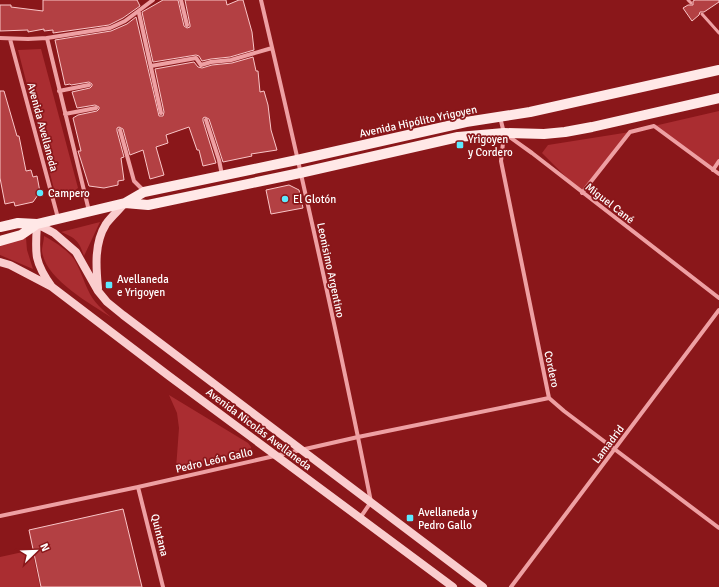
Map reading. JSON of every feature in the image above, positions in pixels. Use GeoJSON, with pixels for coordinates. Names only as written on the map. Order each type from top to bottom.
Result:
{"type":"FeatureCollection","features":[{"type":"Feature","properties":{"kind":"main road","name":"Avenida Hipólito Yrigoyen"},"geometry":{"type":"LineString","coordinates":[[0,227],[18,223],[37,224],[125,203],[144,192],[298,160],[466,122],[530,112],[719,70]]}},
{"type":"Feature","properties":{"kind":"main road","name":"Avenida Hipólito Yrigoyen"},"geometry":{"type":"LineString","coordinates":[[125,203],[148,205],[300,173],[458,137],[504,133],[544,134],[565,132],[719,98]]}},
{"type":"Feature","properties":{"kind":"main road"},"geometry":{"type":"LineString","coordinates":[[98,291],[95,265],[98,243],[106,224],[125,203]]}},
{"type":"Feature","properties":{"kind":"main road","name":"Avenida Hipólito Yrigoyen"},"geometry":{"type":"LineString","coordinates":[[0,240],[21,235],[37,224]]}},
{"type":"Feature","properties":{"kind":"main road","name":"Avenida Nicolás Avellaneda"},"geometry":{"type":"LineString","coordinates":[[52,287],[38,265],[36,253],[37,224],[54,233],[76,252],[98,291],[107,302],[300,450],[483,587]]}},
{"type":"Feature","properties":{"kind":"main road","name":"Avenida Nicolás Avellaneda"},"geometry":{"type":"LineString","coordinates":[[0,262],[10,265],[52,287],[453,587]]}},
{"type":"Feature","properties":{"kind":"street"},"geometry":{"type":"LineString","coordinates":[[0,38],[47,38],[110,28],[125,21],[153,0]]}},
{"type":"Feature","properties":{"kind":"street"},"geometry":{"type":"LineString","coordinates":[[181,0],[187,25]]}},
{"type":"Feature","properties":{"kind":"street","name":"Leonisimo Argentino"},"geometry":{"type":"LineString","coordinates":[[260,0],[298,160],[371,502]]}},
{"type":"Feature","properties":{"kind":"street"},"geometry":{"type":"LineString","coordinates":[[139,13],[161,113]]}},
{"type":"Feature","properties":{"kind":"street"},"geometry":{"type":"LineString","coordinates":[[47,38],[89,212]]}},
{"type":"Feature","properties":{"kind":"street","name":"Avenida Avellaneda"},"geometry":{"type":"LineString","coordinates":[[10,39],[58,219]]}},
{"type":"Feature","properties":{"kind":"street"},"geometry":{"type":"LineString","coordinates":[[151,66],[196,58],[201,65],[211,62],[231,60],[272,48]]}},
{"type":"Feature","properties":{"kind":"street"},"geometry":{"type":"LineString","coordinates":[[59,90],[89,85]]}},
{"type":"Feature","properties":{"kind":"street"},"geometry":{"type":"LineString","coordinates":[[65,114],[96,108]]}},
{"type":"Feature","properties":{"kind":"street"},"geometry":{"type":"LineString","coordinates":[[500,116],[504,133]]}},
{"type":"Feature","properties":{"kind":"street"},"geometry":{"type":"LineString","coordinates":[[206,120],[219,160],[222,176]]}},
{"type":"Feature","properties":{"kind":"street"},"geometry":{"type":"LineString","coordinates":[[582,193],[630,132],[654,126],[719,174]]}},
{"type":"Feature","properties":{"kind":"street"},"geometry":{"type":"LineString","coordinates":[[120,130],[134,181],[144,192]]}},
{"type":"Feature","properties":{"kind":"street","name":"Miguel Cané"},"geometry":{"type":"LineString","coordinates":[[504,133],[719,298]]}},
{"type":"Feature","properties":{"kind":"street","name":"Cordero"},"geometry":{"type":"LineString","coordinates":[[504,133],[501,161],[549,398],[564,411],[719,528]]}},
{"type":"Feature","properties":{"kind":"street"},"geometry":{"type":"LineString","coordinates":[[713,170],[719,161]]}},
{"type":"Feature","properties":{"kind":"street","name":"Lamadrid"},"geometry":{"type":"LineString","coordinates":[[511,587],[719,310]]}},
{"type":"Feature","properties":{"kind":"street","name":"Pedro León Gallo"},"geometry":{"type":"LineString","coordinates":[[0,516],[138,487],[358,436],[549,398]]}},
{"type":"Feature","properties":{"kind":"street","name":"Quintana"},"geometry":{"type":"LineString","coordinates":[[138,487],[163,587]]}},
{"type":"Feature","properties":{"kind":"street"},"geometry":{"type":"LineString","coordinates":[[360,518],[371,502]]}},
{"type":"Feature","properties":{"kind":"lane"},"geometry":{"type":"LineString","coordinates":[[702,14],[719,33]]}},
{"type":"Feature","properties":{"kind":"shaded area"},"geometry":{"type":"Polygon","coordinates":[[[41,49],[78,188],[73,192],[59,196],[55,193],[18,50],[41,49]]]}},
{"type":"Feature","properties":{"kind":"shaded area"},"geometry":{"type":"Polygon","coordinates":[[[719,111],[719,161],[713,170],[654,126],[719,111]]]}},
{"type":"Feature","properties":{"kind":"shaded area"},"geometry":{"type":"Polygon","coordinates":[[[630,132],[582,193],[542,153],[548,145],[630,132]]]}},
{"type":"Feature","properties":{"kind":"shaded area"},"geometry":{"type":"Polygon","coordinates":[[[100,222],[84,256],[76,241],[70,236],[61,232],[100,222]]]}},
{"type":"Feature","properties":{"kind":"shaded area"},"geometry":{"type":"Polygon","coordinates":[[[44,236],[60,246],[74,259],[88,290],[98,306],[112,318],[70,290],[51,271],[45,261],[42,251],[44,236]]]}},
{"type":"Feature","properties":{"kind":"shaded area"},"geometry":{"type":"Polygon","coordinates":[[[26,238],[27,250],[33,269],[0,255],[0,245],[26,238]]]}},
{"type":"Feature","properties":{"kind":"shaded area"},"geometry":{"type":"Polygon","coordinates":[[[169,395],[248,443],[251,447],[251,452],[176,469],[179,428],[177,413],[169,395]]]}},
{"type":"Feature","properties":{"kind":"shaded area"},"geometry":{"type":"Polygon","coordinates":[[[32,550],[40,587],[0,587],[0,557],[32,550]]]}},
{"type":"Feature","properties":{"kind":"building"},"geometry":{"type":"Polygon","coordinates":[[[43,0],[137,0],[140,6],[123,18],[109,25],[53,33],[53,30],[44,31],[44,29],[28,32],[28,30],[0,31],[0,5],[11,5],[11,7],[43,11],[43,0]]]}},
{"type":"Feature","properties":{"kind":"building"},"geometry":{"type":"Polygon","coordinates":[[[163,0],[178,0],[184,26],[187,28],[190,27],[190,25],[185,0],[226,0],[227,5],[243,0],[252,32],[254,50],[230,57],[202,61],[199,56],[196,55],[153,62],[142,12],[163,0]]]}},
{"type":"Feature","properties":{"kind":"building"},"geometry":{"type":"Polygon","coordinates":[[[719,0],[719,2],[704,12],[700,12],[699,15],[692,21],[683,8],[688,5],[693,5],[693,1],[719,0]]]}},
{"type":"Feature","properties":{"kind":"building"},"geometry":{"type":"Polygon","coordinates":[[[136,17],[159,116],[163,116],[164,112],[155,69],[194,62],[198,67],[202,68],[212,65],[232,63],[253,57],[256,71],[258,71],[260,92],[264,91],[268,105],[271,130],[277,150],[251,154],[252,156],[223,162],[209,119],[205,117],[203,118],[203,121],[216,163],[203,166],[199,150],[197,150],[189,127],[166,135],[168,143],[156,147],[164,175],[150,179],[143,150],[130,155],[123,129],[119,127],[117,128],[117,131],[124,157],[121,158],[124,180],[118,181],[118,185],[104,188],[89,186],[78,151],[81,151],[73,118],[78,115],[97,111],[99,107],[95,105],[77,108],[72,92],[90,88],[92,84],[89,82],[65,85],[55,40],[111,31],[127,24],[136,17]]]}},
{"type":"Feature","properties":{"kind":"building"},"geometry":{"type":"Polygon","coordinates":[[[0,91],[4,91],[17,136],[19,136],[26,171],[31,170],[33,177],[37,176],[40,192],[33,202],[15,206],[14,202],[5,204],[0,178],[0,91]]]}},
{"type":"Feature","properties":{"kind":"building","name":"El Glotón"},"geometry":{"type":"Polygon","coordinates":[[[289,185],[299,190],[303,208],[271,214],[266,190],[289,185]]]}},
{"type":"Feature","properties":{"kind":"building"},"geometry":{"type":"Polygon","coordinates":[[[123,509],[142,587],[41,587],[29,530],[123,509]]]}},
{"type":"Feature","properties":{"kind":"place","name":"Yrigoyen y Cordero"},"geometry":{"type":"Point","coordinates":[460,145]}},
{"type":"Feature","properties":{"kind":"place","name":"Campero"},"geometry":{"type":"Point","coordinates":[40,193]}},
{"type":"Feature","properties":{"kind":"place","name":"El Glotón"},"geometry":{"type":"Point","coordinates":[285,199]}},
{"type":"Feature","properties":{"kind":"place","name":"Avellaneda e Yrigoyen"},"geometry":{"type":"Point","coordinates":[109,285]}},
{"type":"Feature","properties":{"kind":"place","name":"Avellaneda y Pedro Gallo"},"geometry":{"type":"Point","coordinates":[410,518]}}]}
